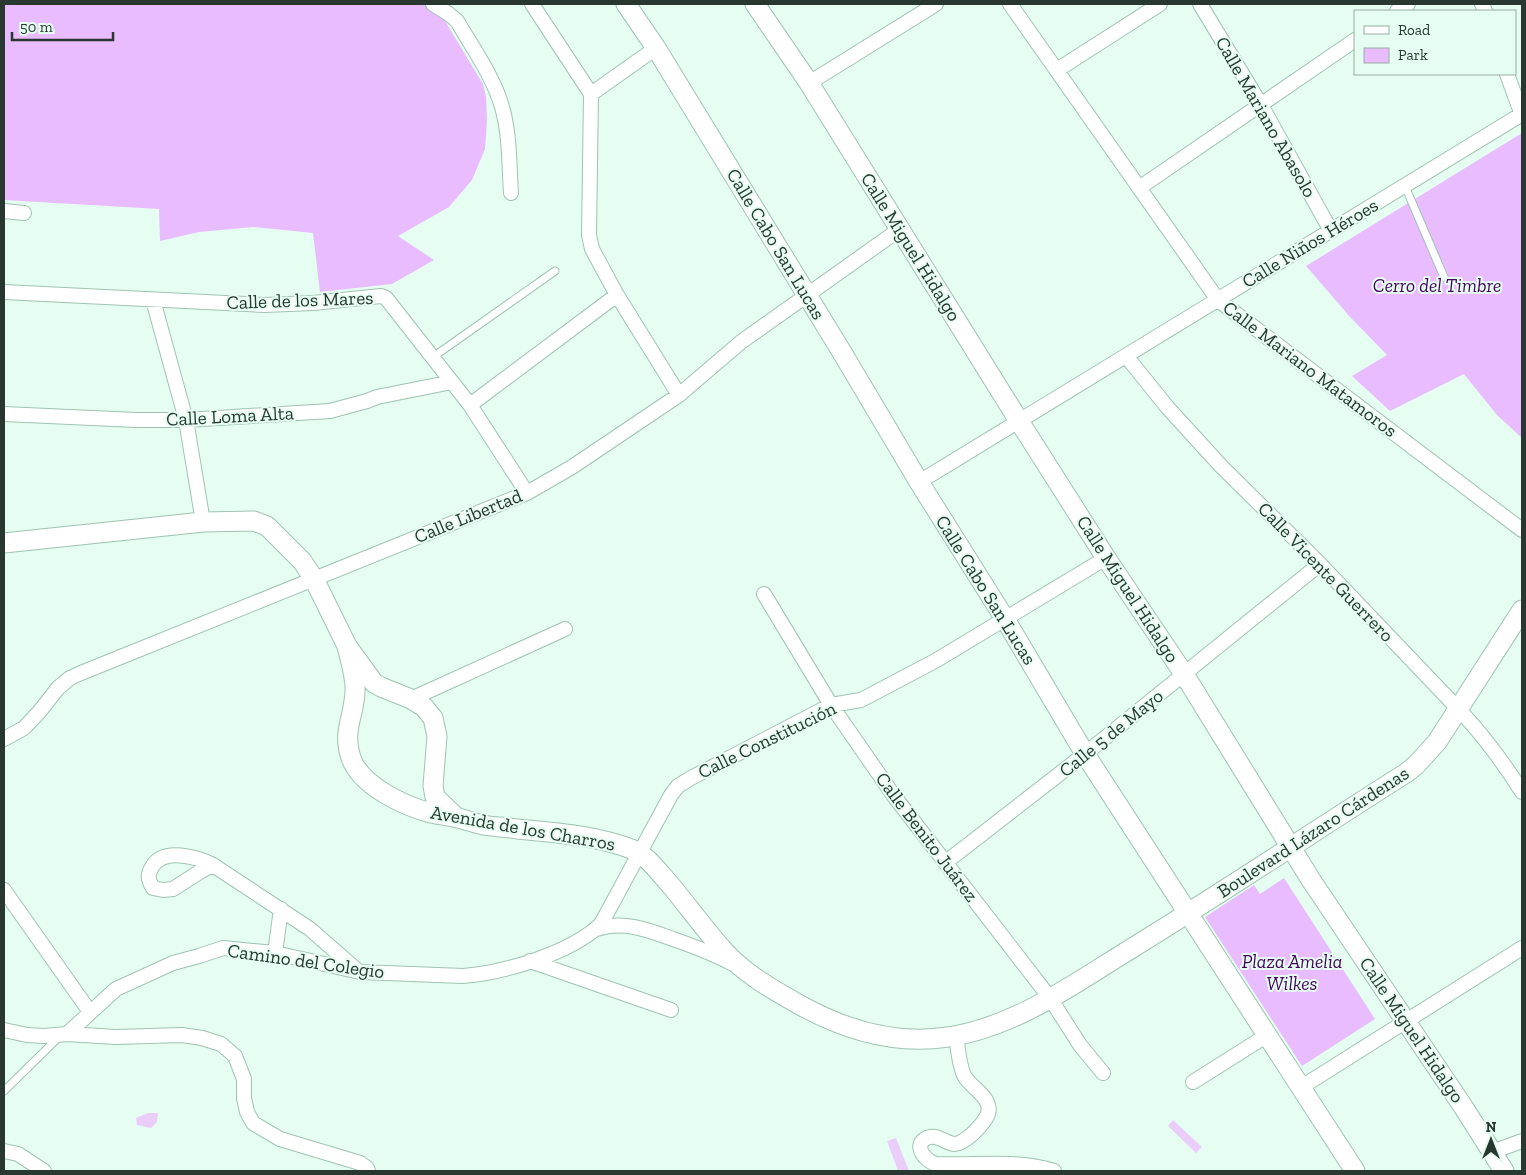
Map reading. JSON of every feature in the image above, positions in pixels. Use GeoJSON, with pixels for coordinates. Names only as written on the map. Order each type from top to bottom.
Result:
{"type":"FeatureCollection","features":[{"type":"Feature","properties":{"kind":"main road","name":"Calle Cabo San Lucas"},"geometry":{"type":"LineString","coordinates":[[626,4],[656,48],[844,354],[919,482],[1005,619],[1085,754],[1354,1171]]}},
{"type":"Feature","properties":{"kind":"main road","name":"Calle Miguel Hidalgo"},"geometry":{"type":"LineString","coordinates":[[755,4],[809,83],[1019,421],[1106,558],[1184,674],[1338,920],[1406,1020],[1504,1171]]}},
{"type":"Feature","properties":{"kind":"main road","name":"Avenida de los Charros"},"geometry":{"type":"LineString","coordinates":[[4,543],[203,522],[254,521],[267,526],[302,561],[314,579],[347,646],[374,682],[381,688],[411,699]]}},
{"type":"Feature","properties":{"kind":"main road","name":"Boulevard Lázaro Cárdenas"},"geometry":{"type":"LineString","coordinates":[[1050,998],[1188,914],[1416,765],[1437,742],[1522,610]]}},
{"type":"Feature","properties":{"kind":"main road","name":"Avenida de los Charros"},"geometry":{"type":"LineString","coordinates":[[347,646],[355,687],[347,744],[352,762],[372,786],[394,798],[428,812],[486,825],[604,841],[625,846],[639,852],[659,871],[724,951],[742,968],[823,1017],[860,1031],[891,1038],[928,1039],[956,1036],[1002,1022],[1050,998]]}},
{"type":"Feature","properties":{"kind":"main road"},"geometry":{"type":"LineString","coordinates":[[411,699],[424,707],[433,718],[437,736],[433,786],[435,797],[457,818]]}},
{"type":"Feature","properties":{"kind":"street"},"geometry":{"type":"LineString","coordinates":[[433,4],[458,21],[497,90],[503,109],[506,129],[511,192]]}},
{"type":"Feature","properties":{"kind":"street"},"geometry":{"type":"LineString","coordinates":[[532,4],[591,94],[589,236],[592,249],[617,294],[679,395]]}},
{"type":"Feature","properties":{"kind":"street"},"geometry":{"type":"LineString","coordinates":[[809,83],[936,4]]}},
{"type":"Feature","properties":{"kind":"street","name":"Calle Mariano Matamoros"},"geometry":{"type":"LineString","coordinates":[[1010,4],[1218,300],[1522,530]]}},
{"type":"Feature","properties":{"kind":"street"},"geometry":{"type":"LineString","coordinates":[[1057,70],[1160,4]]}},
{"type":"Feature","properties":{"kind":"street","name":"Calle Mariano Abasolo"},"geometry":{"type":"LineString","coordinates":[[1200,4],[1261,105],[1331,230]]}},
{"type":"Feature","properties":{"kind":"street"},"geometry":{"type":"LineString","coordinates":[[1139,188],[1354,41]]}},
{"type":"Feature","properties":{"kind":"street"},"geometry":{"type":"LineString","coordinates":[[591,94],[656,48]]}},
{"type":"Feature","properties":{"kind":"street"},"geometry":{"type":"LineString","coordinates":[[1507,75],[1522,114]]}},
{"type":"Feature","properties":{"kind":"street","name":"Calle Niños Héroes"},"geometry":{"type":"LineString","coordinates":[[919,482],[1522,114]]}},
{"type":"Feature","properties":{"kind":"street"},"geometry":{"type":"LineString","coordinates":[[4,211],[24,213]]}},
{"type":"Feature","properties":{"kind":"street","name":"Calle Libertad"},"geometry":{"type":"LineString","coordinates":[[4,739],[24,728],[58,688],[70,678],[527,493],[572,467],[679,395],[741,342],[900,229]]}},
{"type":"Feature","properties":{"kind":"street","name":"Calle de los Mares"},"geometry":{"type":"LineString","coordinates":[[4,292],[264,305],[313,303],[381,296],[386,298],[470,404],[527,493]]}},
{"type":"Feature","properties":{"kind":"street"},"geometry":{"type":"LineString","coordinates":[[470,404],[617,294]]}},
{"type":"Feature","properties":{"kind":"street"},"geometry":{"type":"LineString","coordinates":[[154,300],[186,420],[203,522]]}},
{"type":"Feature","properties":{"kind":"street","name":"Calle Vicente Guerrero"},"geometry":{"type":"LineString","coordinates":[[1126,356],[1168,408],[1221,466],[1320,564],[1482,735],[1522,792]]}},
{"type":"Feature","properties":{"kind":"street","name":"Calle Loma Alta"},"geometry":{"type":"LineString","coordinates":[[4,414],[136,420],[186,420],[330,411],[378,397],[452,382]]}},
{"type":"Feature","properties":{"kind":"street","name":"Calle Constitución"},"geometry":{"type":"LineString","coordinates":[[639,852],[678,786],[831,705],[861,700],[935,661],[1106,558]]}},
{"type":"Feature","properties":{"kind":"street","name":"Calle 5 de Mayo"},"geometry":{"type":"LineString","coordinates":[[946,862],[1085,754],[1320,564]]}},
{"type":"Feature","properties":{"kind":"street","name":"Calle Benito Juárez"},"geometry":{"type":"LineString","coordinates":[[764,594],[831,705],[894,796],[1050,998],[1080,1045],[1102,1073]]}},
{"type":"Feature","properties":{"kind":"street"},"geometry":{"type":"LineString","coordinates":[[411,699],[565,629]]}},
{"type":"Feature","properties":{"kind":"street","name":"Camino del Colegio"},"geometry":{"type":"LineString","coordinates":[[64,1034],[116,989],[173,963],[223,948],[275,953],[360,972],[463,976],[492,972],[530,961],[574,943],[597,929],[605,919],[639,852]]}},
{"type":"Feature","properties":{"kind":"street"},"geometry":{"type":"LineString","coordinates":[[213,866],[310,929],[360,972]]}},
{"type":"Feature","properties":{"kind":"street"},"geometry":{"type":"LineString","coordinates":[[4,890],[90,1012]]}},
{"type":"Feature","properties":{"kind":"street"},"geometry":{"type":"LineString","coordinates":[[275,953],[281,909]]}},
{"type":"Feature","properties":{"kind":"street"},"geometry":{"type":"LineString","coordinates":[[597,929],[620,925],[642,928],[712,953],[742,968]]}},
{"type":"Feature","properties":{"kind":"street"},"geometry":{"type":"LineString","coordinates":[[1300,1088],[1522,948]]}},
{"type":"Feature","properties":{"kind":"street"},"geometry":{"type":"LineString","coordinates":[[530,961],[671,1010]]}},
{"type":"Feature","properties":{"kind":"street"},"geometry":{"type":"LineString","coordinates":[[4,1030],[44,1036],[64,1034],[116,1037],[182,1034],[221,1044],[235,1056],[244,1079],[244,1098],[247,1112],[253,1123],[280,1140],[360,1163],[368,1171]]}},
{"type":"Feature","properties":{"kind":"street"},"geometry":{"type":"LineString","coordinates":[[956,1036],[964,1075],[984,1096],[988,1112],[986,1118],[964,1141],[952,1144],[934,1137],[926,1138],[921,1144],[921,1151],[924,1157],[936,1164],[1016,1163],[1054,1171]]}},
{"type":"Feature","properties":{"kind":"street"},"geometry":{"type":"LineString","coordinates":[[1193,1082],[1266,1036]]}},
{"type":"Feature","properties":{"kind":"street"},"geometry":{"type":"LineString","coordinates":[[1492,1152],[1522,1141]]}},
{"type":"Feature","properties":{"kind":"street"},"geometry":{"type":"LineString","coordinates":[[4,1151],[18,1154],[44,1171]]}},
{"type":"Feature","properties":{"kind":"lane"},"geometry":{"type":"LineString","coordinates":[[1405,186],[1444,277]]}},
{"type":"Feature","properties":{"kind":"lane"},"geometry":{"type":"LineString","coordinates":[[433,357],[555,272]]}},
{"type":"Feature","properties":{"kind":"lane"},"geometry":{"type":"LineString","coordinates":[[4,1091],[64,1034]]}},
{"type":"Feature","properties":{"kind":"green space"},"geometry":{"type":"Polygon","coordinates":[[[4,4],[424,4],[445,21],[483,84],[486,97],[487,120],[485,149],[472,180],[449,207],[398,236],[434,260],[392,284],[320,292],[313,233],[253,227],[199,232],[160,241],[159,209],[4,200],[4,4]]]}},
{"type":"Feature","properties":{"kind":"green space","name":"Cerro del Timbre"},"geometry":{"type":"Polygon","coordinates":[[[1522,133],[1522,438],[1497,415],[1464,374],[1390,411],[1352,376],[1387,355],[1351,318],[1306,266],[1522,133]]]}},
{"type":"Feature","properties":{"kind":"green space","name":"Plaza Amelia Wilkes"},"geometry":{"type":"Polygon","coordinates":[[[1284,878],[1375,1019],[1302,1066],[1205,917],[1254,885],[1260,894],[1284,878]]]}},
{"type":"Feature","properties":{"kind":"shaded area"},"geometry":{"type":"Polygon","coordinates":[[[148,1113],[158,1113],[157,1122],[151,1128],[137,1125],[136,1118],[148,1113]]]}},
{"type":"Feature","properties":{"kind":"shaded area"},"geometry":{"type":"Polygon","coordinates":[[[1173,1120],[1202,1147],[1196,1153],[1168,1126],[1173,1120]]]}},
{"type":"Feature","properties":{"kind":"shaded area"},"geometry":{"type":"Polygon","coordinates":[[[896,1138],[909,1171],[898,1171],[887,1141],[896,1138]]]}}]}
